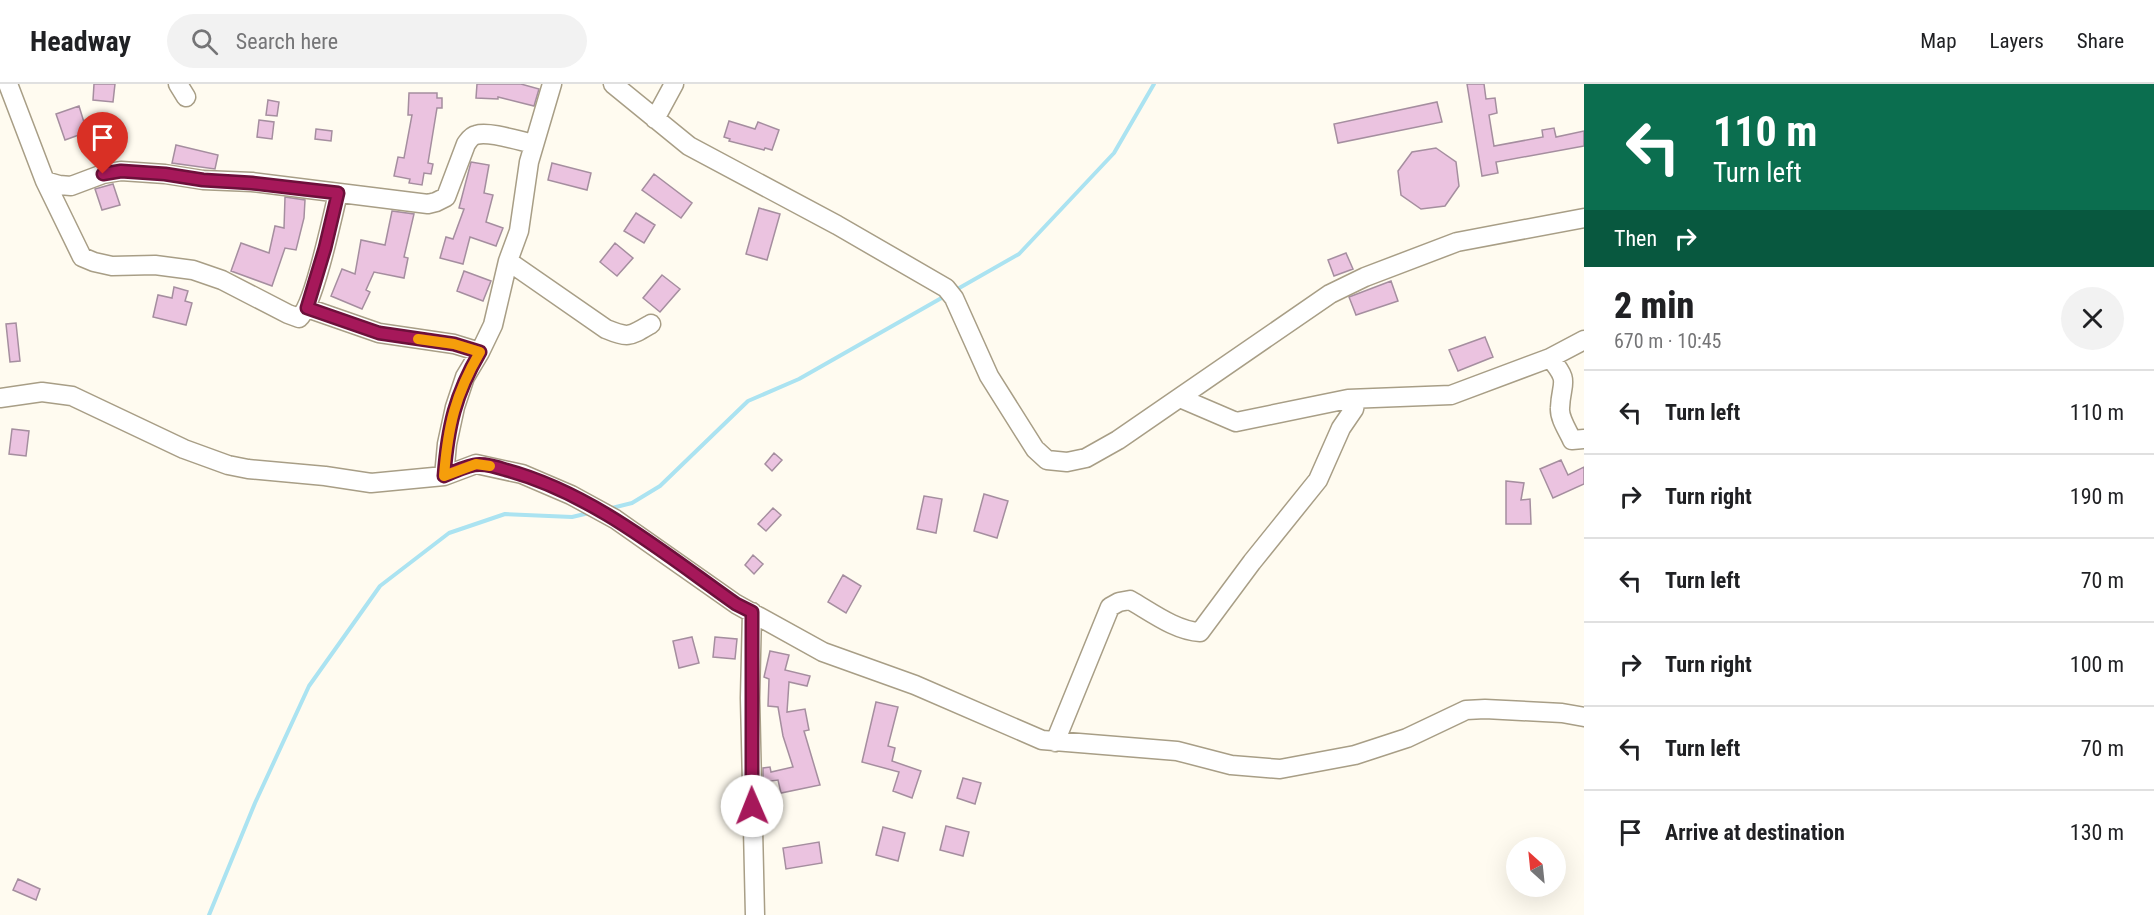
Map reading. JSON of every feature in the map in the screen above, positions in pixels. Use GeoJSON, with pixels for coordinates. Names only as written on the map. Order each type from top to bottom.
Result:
{"type":"FeatureCollection","features":[{"type":"Feature","properties":{"kind":"street"},"geometry":{"type":"LineString","coordinates":[[8,84],[45,181],[82,256],[94,262],[112,266],[155,265],[193,270],[222,280],[299,318],[307,308],[338,193]]}},
{"type":"Feature","properties":{"kind":"street"},"geometry":{"type":"LineString","coordinates":[[444,476],[447,444],[455,406],[465,378],[493,325],[508,261],[519,231],[534,144],[552,84]]}},
{"type":"Feature","properties":{"kind":"street"},"geometry":{"type":"LineString","coordinates":[[613,84],[689,146],[847,231],[946,288],[954,298],[989,376],[1035,449],[1047,460],[1067,462],[1086,458],[1118,440],[1330,294],[1365,277],[1457,242],[1584,218]]}},
{"type":"Feature","properties":{"kind":"street"},"geometry":{"type":"LineString","coordinates":[[655,119],[674,84]]}},
{"type":"Feature","properties":{"kind":"street"},"geometry":{"type":"LineString","coordinates":[[45,181],[71,186],[103,174],[121,171],[252,183],[428,204],[446,196],[466,144],[477,134],[534,144]]}},
{"type":"Feature","properties":{"kind":"street"},"geometry":{"type":"LineString","coordinates":[[508,261],[606,329],[624,336],[632,335],[651,324]]}},
{"type":"Feature","properties":{"kind":"street"},"geometry":{"type":"LineString","coordinates":[[307,308],[379,333],[454,344],[480,352]]}},
{"type":"Feature","properties":{"kind":"street"},"geometry":{"type":"LineString","coordinates":[[1180,398],[1236,422],[1356,399],[1451,395],[1550,358],[1584,340]]}},
{"type":"Feature","properties":{"kind":"street"},"geometry":{"type":"LineString","coordinates":[[1550,358],[1561,371],[1564,387],[1559,410],[1572,440],[1584,439]]}},
{"type":"Feature","properties":{"kind":"street"},"geometry":{"type":"LineString","coordinates":[[0,398],[42,392],[72,396],[184,449],[228,465],[248,469],[371,483],[444,476],[476,464],[522,474],[571,495],[615,519],[736,604],[823,652],[915,685],[1042,740],[1176,751],[1231,765],[1280,770],[1355,756],[1407,738],[1466,710],[1562,713],[1584,717]]}},
{"type":"Feature","properties":{"kind":"street"},"geometry":{"type":"LineString","coordinates":[[1055,742],[1110,607],[1130,600],[1161,618],[1190,631],[1200,632],[1252,562],[1318,480],[1341,428],[1354,409],[1356,399]]}},
{"type":"Feature","properties":{"kind":"street"},"geometry":{"type":"LineString","coordinates":[[752,612],[750,698],[755,915]]}},
{"type":"Feature","properties":{"kind":"building"},"geometry":{"type":"Polygon","coordinates":[[[94,84],[115,84],[113,102],[93,100],[94,84]]]}},
{"type":"Feature","properties":{"kind":"building"},"geometry":{"type":"Polygon","coordinates":[[[477,84],[521,84],[539,89],[534,106],[498,97],[498,99],[476,98],[477,84]]]}},
{"type":"Feature","properties":{"kind":"building"},"geometry":{"type":"Polygon","coordinates":[[[1467,84],[1484,84],[1486,99],[1495,98],[1497,113],[1489,115],[1494,146],[1543,137],[1542,130],[1554,128],[1556,137],[1584,131],[1584,146],[1496,162],[1498,173],[1482,176],[1467,84]]]}},
{"type":"Feature","properties":{"kind":"building"},"geometry":{"type":"Polygon","coordinates":[[[409,93],[437,93],[437,98],[442,98],[442,108],[437,108],[428,163],[433,164],[431,174],[424,173],[422,185],[409,183],[410,179],[394,176],[398,157],[404,158],[412,115],[408,115],[409,93]]]}},
{"type":"Feature","properties":{"kind":"building"},"geometry":{"type":"Polygon","coordinates":[[[268,100],[279,102],[277,116],[266,115],[268,100]]]}},
{"type":"Feature","properties":{"kind":"building"},"geometry":{"type":"Polygon","coordinates":[[[1437,102],[1442,122],[1338,143],[1334,124],[1437,102]]]}},
{"type":"Feature","properties":{"kind":"building"},"geometry":{"type":"Polygon","coordinates":[[[79,106],[87,132],[65,140],[56,114],[79,106]]]}},
{"type":"Feature","properties":{"kind":"building"},"geometry":{"type":"Polygon","coordinates":[[[259,120],[274,122],[272,139],[257,137],[259,120]]]}},
{"type":"Feature","properties":{"kind":"building"},"geometry":{"type":"Polygon","coordinates":[[[729,121],[755,129],[758,122],[779,130],[772,150],[729,141],[730,139],[724,137],[729,121]]]}},
{"type":"Feature","properties":{"kind":"building"},"geometry":{"type":"Polygon","coordinates":[[[316,129],[332,131],[331,141],[315,139],[316,129]]]}},
{"type":"Feature","properties":{"kind":"building"},"geometry":{"type":"Polygon","coordinates":[[[176,145],[218,155],[215,169],[172,163],[176,145]]]}},
{"type":"Feature","properties":{"kind":"building"},"geometry":{"type":"Polygon","coordinates":[[[1436,148],[1456,162],[1459,186],[1445,206],[1421,209],[1401,195],[1398,171],[1412,152],[1436,148]]]}},
{"type":"Feature","properties":{"kind":"building"},"geometry":{"type":"Polygon","coordinates":[[[471,162],[489,165],[484,193],[493,195],[486,222],[503,228],[496,246],[470,237],[463,264],[440,258],[446,237],[453,239],[464,209],[459,208],[471,162]]]}},
{"type":"Feature","properties":{"kind":"building"},"geometry":{"type":"Polygon","coordinates":[[[552,163],[591,173],[587,190],[548,180],[552,163]]]}},
{"type":"Feature","properties":{"kind":"building"},"geometry":{"type":"Polygon","coordinates":[[[654,174],[692,203],[681,218],[642,190],[654,174]]]}},
{"type":"Feature","properties":{"kind":"building"},"geometry":{"type":"Polygon","coordinates":[[[113,184],[120,205],[102,210],[95,189],[113,184]]]}},
{"type":"Feature","properties":{"kind":"building"},"geometry":{"type":"Polygon","coordinates":[[[285,197],[305,200],[304,218],[296,250],[285,248],[272,286],[231,271],[241,243],[269,253],[275,226],[284,228],[285,197]]]}},
{"type":"Feature","properties":{"kind":"building"},"geometry":{"type":"Polygon","coordinates":[[[759,208],[780,214],[767,260],[746,254],[759,208]]]}},
{"type":"Feature","properties":{"kind":"building"},"geometry":{"type":"Polygon","coordinates":[[[392,211],[414,214],[404,257],[408,258],[404,278],[374,272],[366,290],[370,292],[362,309],[331,296],[342,269],[355,274],[361,240],[385,245],[392,211]]]}},
{"type":"Feature","properties":{"kind":"building"},"geometry":{"type":"Polygon","coordinates":[[[636,213],[655,225],[644,243],[624,231],[636,213]]]}},
{"type":"Feature","properties":{"kind":"building"},"geometry":{"type":"Polygon","coordinates":[[[615,243],[633,258],[617,276],[600,262],[615,243]]]}},
{"type":"Feature","properties":{"kind":"building"},"geometry":{"type":"Polygon","coordinates":[[[1346,253],[1353,269],[1334,276],[1328,260],[1346,253]]]}},
{"type":"Feature","properties":{"kind":"building"},"geometry":{"type":"Polygon","coordinates":[[[464,271],[491,281],[483,301],[457,291],[464,271]]]}},
{"type":"Feature","properties":{"kind":"building"},"geometry":{"type":"Polygon","coordinates":[[[662,275],[680,289],[660,312],[643,298],[662,275]]]}},
{"type":"Feature","properties":{"kind":"building"},"geometry":{"type":"Polygon","coordinates":[[[1391,281],[1398,301],[1356,315],[1349,297],[1391,281]]]}},
{"type":"Feature","properties":{"kind":"building"},"geometry":{"type":"Polygon","coordinates":[[[174,287],[188,291],[185,301],[192,303],[186,325],[153,317],[158,295],[172,298],[174,287]]]}},
{"type":"Feature","properties":{"kind":"building"},"geometry":{"type":"Polygon","coordinates":[[[16,323],[20,361],[10,362],[6,324],[16,323]]]}},
{"type":"Feature","properties":{"kind":"building"},"geometry":{"type":"Polygon","coordinates":[[[1485,337],[1493,357],[1458,371],[1449,350],[1485,337]]]}},
{"type":"Feature","properties":{"kind":"building"},"geometry":{"type":"Polygon","coordinates":[[[12,429],[29,431],[26,456],[9,454],[12,429]]]}},
{"type":"Feature","properties":{"kind":"building"},"geometry":{"type":"Polygon","coordinates":[[[774,453],[782,460],[772,471],[765,464],[774,453]]]}},
{"type":"Feature","properties":{"kind":"building"},"geometry":{"type":"Polygon","coordinates":[[[1561,460],[1568,475],[1584,467],[1584,484],[1553,498],[1540,469],[1561,460]]]}},
{"type":"Feature","properties":{"kind":"building"},"geometry":{"type":"Polygon","coordinates":[[[1506,481],[1524,483],[1521,500],[1530,499],[1531,524],[1506,524],[1506,481]]]}},
{"type":"Feature","properties":{"kind":"building"},"geometry":{"type":"Polygon","coordinates":[[[984,494],[1008,501],[997,538],[974,531],[984,494]]]}},
{"type":"Feature","properties":{"kind":"building"},"geometry":{"type":"Polygon","coordinates":[[[924,496],[942,499],[936,533],[917,529],[924,496]]]}},
{"type":"Feature","properties":{"kind":"building"},"geometry":{"type":"Polygon","coordinates":[[[773,508],[781,515],[766,531],[758,524],[773,508]]]}},
{"type":"Feature","properties":{"kind":"building"},"geometry":{"type":"Polygon","coordinates":[[[753,555],[763,564],[754,574],[745,565],[753,555]]]}},
{"type":"Feature","properties":{"kind":"building"},"geometry":{"type":"Polygon","coordinates":[[[843,575],[861,586],[846,613],[828,602],[843,575]]]}},
{"type":"Feature","properties":{"kind":"building"},"geometry":{"type":"Polygon","coordinates":[[[692,637],[699,663],[679,668],[673,641],[692,637]]]}},
{"type":"Feature","properties":{"kind":"building"},"geometry":{"type":"Polygon","coordinates":[[[715,637],[737,639],[735,659],[713,657],[715,637]]]}},
{"type":"Feature","properties":{"kind":"building"},"geometry":{"type":"Polygon","coordinates":[[[770,651],[789,655],[785,670],[810,676],[807,686],[789,682],[787,712],[805,709],[809,730],[804,731],[820,785],[781,793],[778,780],[763,782],[763,768],[770,767],[771,772],[793,767],[783,736],[778,707],[768,706],[769,679],[764,677],[770,651]]]}},
{"type":"Feature","properties":{"kind":"building"},"geometry":{"type":"Polygon","coordinates":[[[876,702],[898,707],[888,746],[895,748],[892,761],[921,771],[912,798],[893,791],[899,772],[862,762],[876,702]]]}},
{"type":"Feature","properties":{"kind":"building"},"geometry":{"type":"Polygon","coordinates":[[[963,778],[981,783],[975,804],[957,798],[963,778]]]}},
{"type":"Feature","properties":{"kind":"building"},"geometry":{"type":"Polygon","coordinates":[[[946,826],[969,832],[963,856],[940,850],[946,826]]]}},
{"type":"Feature","properties":{"kind":"building"},"geometry":{"type":"Polygon","coordinates":[[[883,827],[905,833],[898,861],[876,855],[883,827]]]}},
{"type":"Feature","properties":{"kind":"building"},"geometry":{"type":"Polygon","coordinates":[[[819,842],[822,863],[786,869],[783,848],[819,842]]]}},
{"type":"Feature","properties":{"kind":"building"},"geometry":{"type":"Polygon","coordinates":[[[18,879],[40,889],[36,900],[13,890],[18,879]]]}},
{"type":"Feature","properties":{"kind":"waterway"},"geometry":{"type":"LineString","coordinates":[[954,291],[1019,254],[1114,153],[1154,84]]}},
{"type":"Feature","properties":{"kind":"waterway"},"geometry":{"type":"LineString","coordinates":[[608,509],[632,503],[660,486],[748,401],[799,379],[945,296]]}},
{"type":"Feature","properties":{"kind":"waterway"},"geometry":{"type":"LineString","coordinates":[[209,915],[255,803],[309,686],[380,586],[449,533],[505,514],[572,517],[589,513]]}},
{"type":"Feature","properties":{"kind":"slow traffic"},"geometry":{"type":"LineString","coordinates":[[418,339],[454,344],[480,352],[465,378],[455,406],[447,444],[444,476],[476,464],[490,466]]}},
{"type":"Feature","properties":{"kind":"route"},"geometry":{"type":"LineString","coordinates":[[103,174],[121,171],[165,174],[203,180],[338,193],[307,308],[379,333],[454,344],[480,352],[465,378],[455,406],[447,444],[444,476],[476,464],[522,474],[571,495],[615,519],[736,604],[752,612],[750,698],[752,806]]}}]}
